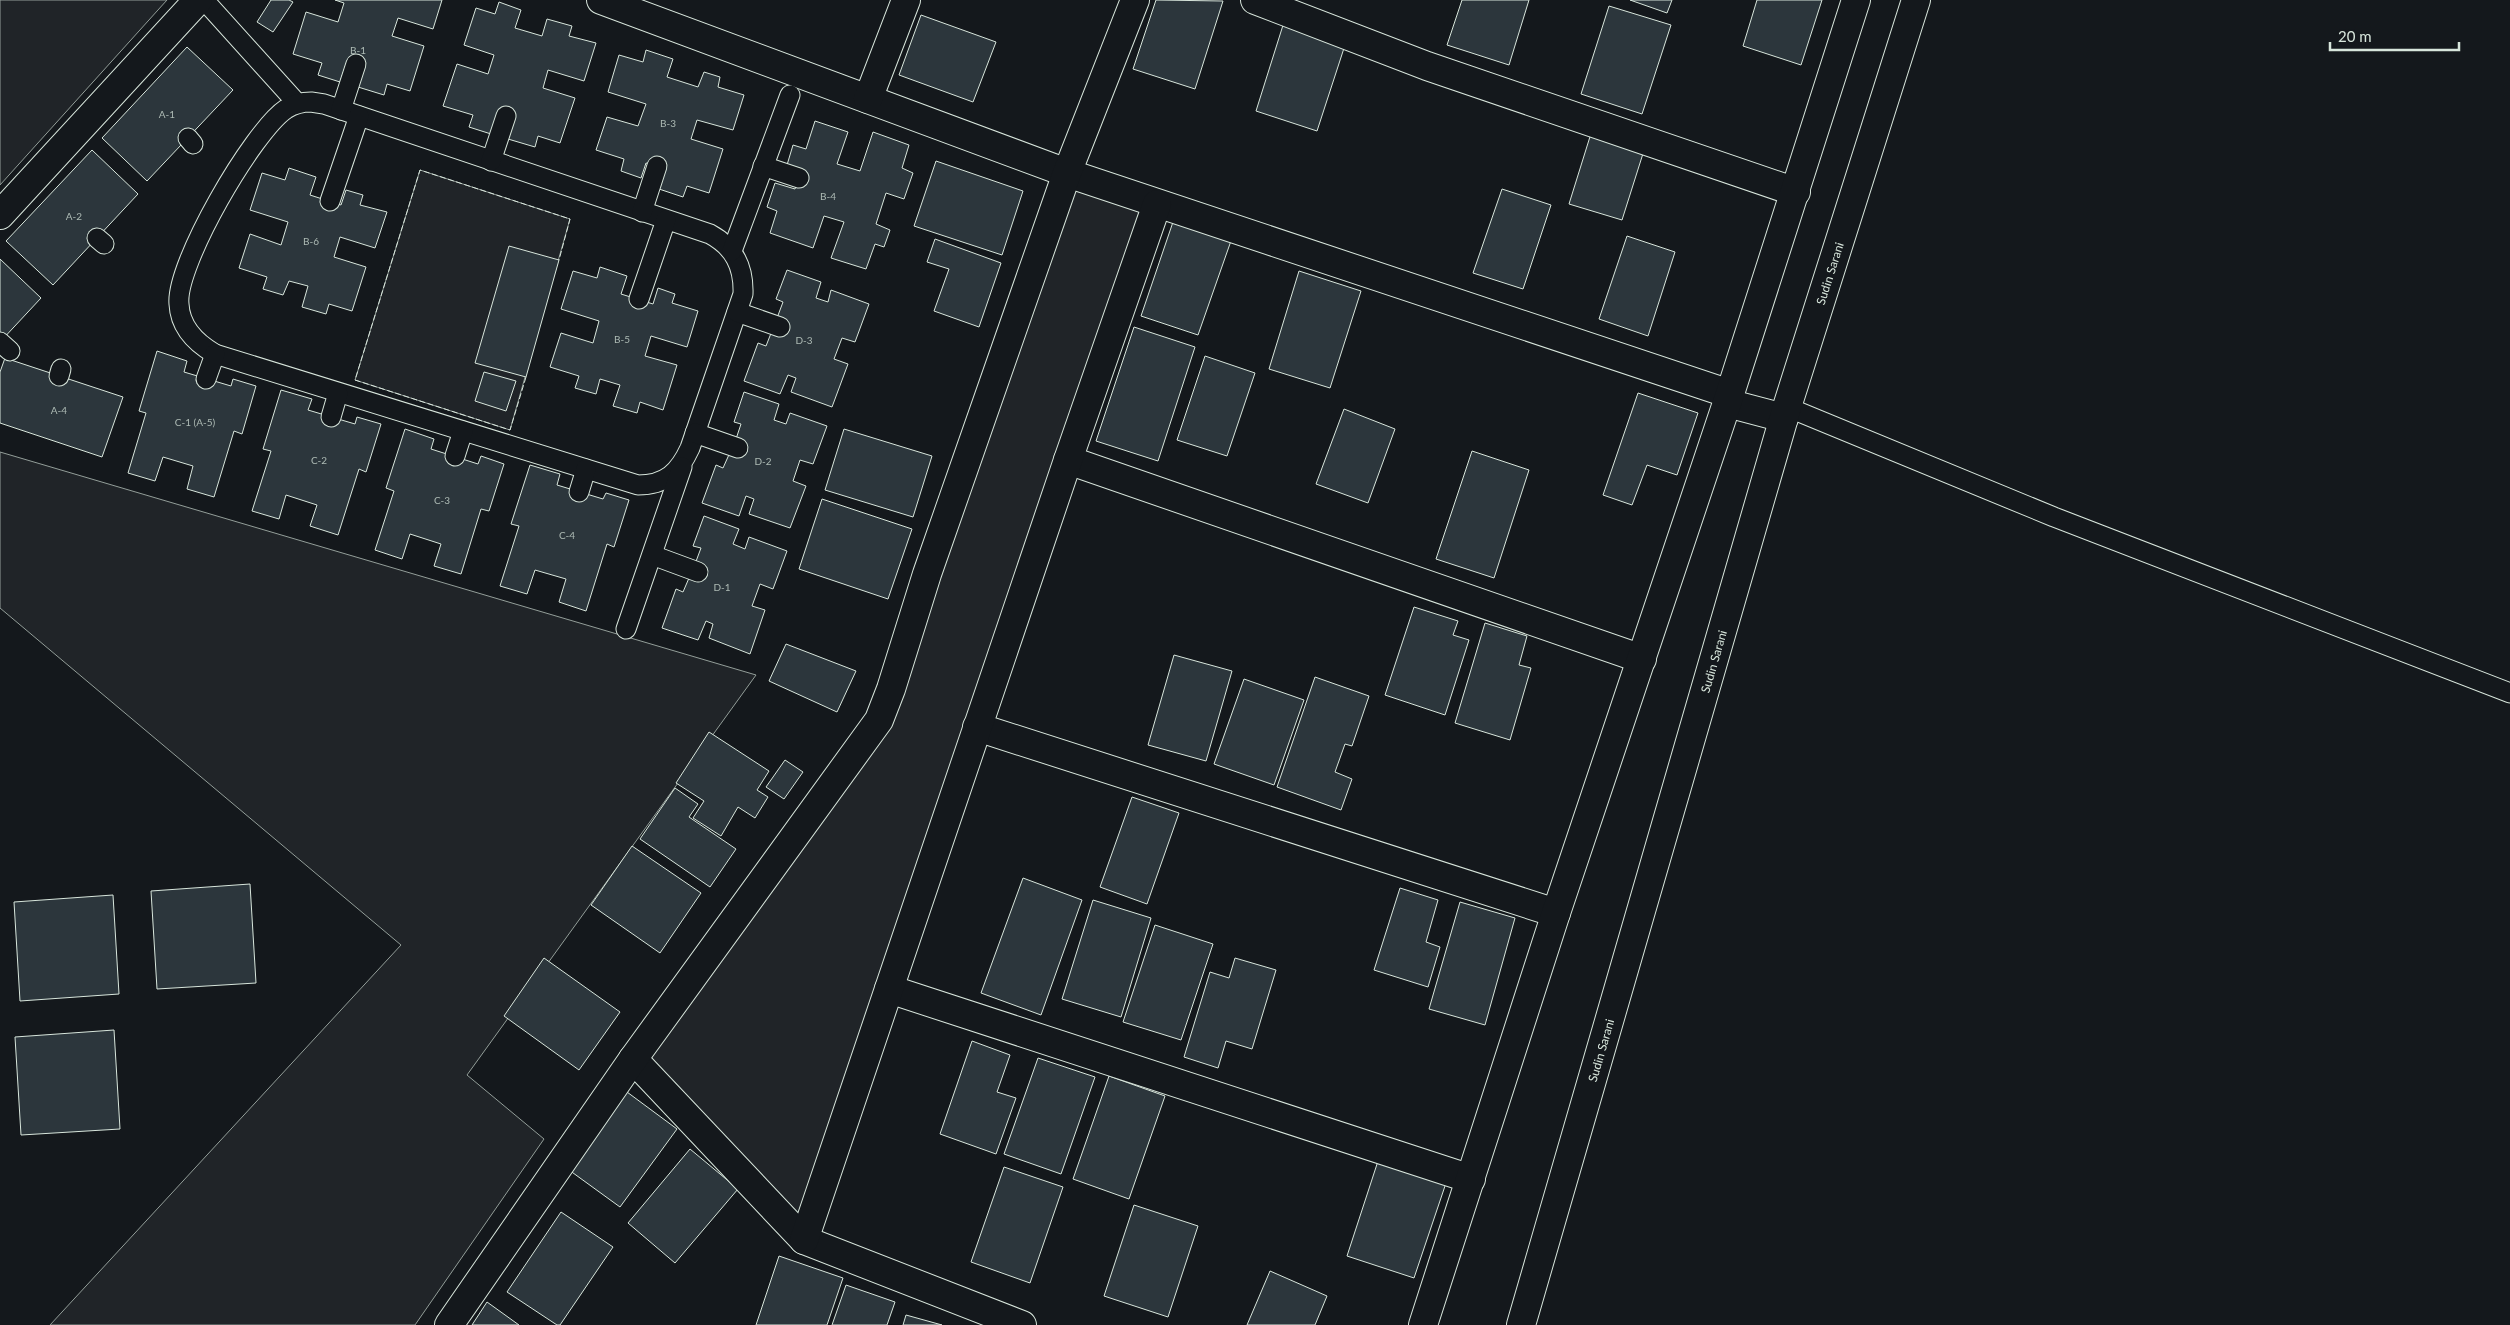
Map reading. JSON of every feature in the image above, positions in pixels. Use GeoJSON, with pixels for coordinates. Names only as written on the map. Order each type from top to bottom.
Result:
{"type":"FeatureCollection","features":[{"type":"Feature","properties":{"kind":"street"},"geometry":{"type":"LineString","coordinates":[[0,215],[198,0]]}},
{"type":"Feature","properties":{"kind":"street"},"geometry":{"type":"LineString","coordinates":[[601,0],[1067,173],[1729,398],[1786,413]]}},
{"type":"Feature","properties":{"kind":"street"},"geometry":{"type":"LineString","coordinates":[[868,99],[906,0]]}},
{"type":"Feature","properties":{"kind":"street"},"geometry":{"type":"LineString","coordinates":[[449,1325],[633,1059],[879,720],[892,689],[927,574],[1067,173],[1135,0]]}},
{"type":"Feature","properties":{"kind":"street"},"geometry":{"type":"LineString","coordinates":[[1254,0],[1427,66],[1796,192]]}},
{"type":"Feature","properties":{"kind":"street"},"geometry":{"type":"LineString","coordinates":[[1423,1325],[1556,913],[1729,398],[1856,0]]}},
{"type":"Feature","properties":{"kind":"street","name":"Sudin Sarani"},"geometry":{"type":"LineString","coordinates":[[1521,1325],[1786,413],[1916,0]]}},
{"type":"Feature","properties":{"kind":"street"},"geometry":{"type":"LineString","coordinates":[[804,1240],[977,727],[1157,204]]}},
{"type":"Feature","properties":{"kind":"street"},"geometry":{"type":"LineString","coordinates":[[1068,460],[1642,658]]}},
{"type":"Feature","properties":{"kind":"street"},"geometry":{"type":"LineString","coordinates":[[977,727],[1556,913]]}},
{"type":"Feature","properties":{"kind":"street"},"geometry":{"type":"LineString","coordinates":[[889,989],[1471,1179]]}},
{"type":"Feature","properties":{"kind":"street"},"geometry":{"type":"LineString","coordinates":[[633,1059],[804,1240],[1022,1325]]}},
{"type":"Feature","properties":{"kind":"lane"},"geometry":{"type":"LineString","coordinates":[[204,0],[298,103]]}},
{"type":"Feature","properties":{"kind":"lane"},"geometry":{"type":"LineString","coordinates":[[341,110],[356,64]]}},
{"type":"Feature","properties":{"kind":"lane"},"geometry":{"type":"LineString","coordinates":[[732,251],[790,95]]}},
{"type":"Feature","properties":{"kind":"lane"},"geometry":{"type":"LineString","coordinates":[[626,629],[743,294],[744,279],[740,264],[723,241],[710,234],[360,116],[311,102],[298,103],[279,115],[243,160],[216,202],[195,246],[179,292],[178,305],[186,329],[194,339],[215,354],[638,485],[652,485],[665,480],[676,472],[684,461]]}},
{"type":"Feature","properties":{"kind":"lane"},"geometry":{"type":"LineString","coordinates":[[330,202],[360,116]]}},
{"type":"Feature","properties":{"kind":"lane"},"geometry":{"type":"LineString","coordinates":[[491,161],[506,116]]}},
{"type":"Feature","properties":{"kind":"lane"},"geometry":{"type":"LineString","coordinates":[[642,212],[657,166]]}},
{"type":"Feature","properties":{"kind":"lane"},"geometry":{"type":"LineString","coordinates":[[764,166],[799,178]]}},
{"type":"Feature","properties":{"kind":"lane"},"geometry":{"type":"LineString","coordinates":[[639,299],[666,220]]}},
{"type":"Feature","properties":{"kind":"lane"},"geometry":{"type":"LineString","coordinates":[[737,312],[780,327]]}},
{"type":"Feature","properties":{"kind":"lane"},"geometry":{"type":"LineString","coordinates":[[206,379],[215,354]]}},
{"type":"Feature","properties":{"kind":"lane"},"geometry":{"type":"LineString","coordinates":[[331,417],[338,393]]}},
{"type":"Feature","properties":{"kind":"lane"},"geometry":{"type":"LineString","coordinates":[[1786,413],[2510,693]]}},
{"type":"Feature","properties":{"kind":"lane"},"geometry":{"type":"LineString","coordinates":[[455,456],[463,431]]}},
{"type":"Feature","properties":{"kind":"lane"},"geometry":{"type":"LineString","coordinates":[[695,433],[738,448]]}},
{"type":"Feature","properties":{"kind":"lane"},"geometry":{"type":"LineString","coordinates":[[579,492],[586,469]]}},
{"type":"Feature","properties":{"kind":"lane"},"geometry":{"type":"LineString","coordinates":[[652,555],[698,572]]}},
{"type":"Feature","properties":{"kind":"shaded area"},"geometry":{"type":"Polygon","coordinates":[[[0,0],[167,0],[0,185],[0,0]]]}},
{"type":"Feature","properties":{"kind":"shaded area"},"geometry":{"type":"Polygon","coordinates":[[[420,170],[570,219],[510,430],[355,380],[420,170]]]}},
{"type":"Feature","properties":{"kind":"shaded area"},"geometry":{"type":"Polygon","coordinates":[[[1067,173],[1157,204],[804,1240],[633,1059],[879,720],[1067,173]]]}},
{"type":"Feature","properties":{"kind":"shaded area"},"geometry":{"type":"Polygon","coordinates":[[[0,452],[756,675],[467,1075],[544,1139],[415,1325],[50,1325],[401,945],[0,608],[0,452]]]}},
{"type":"Feature","properties":{"kind":"building"},"geometry":{"type":"Polygon","coordinates":[[[271,0],[289,0],[293,2],[273,32],[257,22],[271,0]]]}},
{"type":"Feature","properties":{"kind":"building"},"geometry":{"type":"Polygon","coordinates":[[[335,0],[442,0],[433,29],[398,18],[392,36],[424,46],[410,91],[387,84],[384,95],[358,87],[356,64],[347,61],[340,82],[318,75],[322,63],[293,54],[306,12],[338,22],[344,3],[335,0]]]}},
{"type":"Feature","properties":{"kind":"building"},"geometry":{"type":"Polygon","coordinates":[[[1156,0],[1223,1],[1195,89],[1133,69],[1156,0]]]}},
{"type":"Feature","properties":{"kind":"building"},"geometry":{"type":"Polygon","coordinates":[[[1462,0],[1529,0],[1509,65],[1447,45],[1462,0]]]}},
{"type":"Feature","properties":{"kind":"building"},"geometry":{"type":"Polygon","coordinates":[[[1630,0],[1672,0],[1667,13],[1630,0]]]}},
{"type":"Feature","properties":{"kind":"building"},"geometry":{"type":"Polygon","coordinates":[[[1757,0],[1822,0],[1801,65],[1743,46],[1757,0]]]}},
{"type":"Feature","properties":{"kind":"building"},"geometry":{"type":"Polygon","coordinates":[[[499,2],[521,10],[515,28],[542,36],[547,19],[572,26],[569,36],[596,43],[584,81],[548,70],[543,88],[575,98],[560,143],[538,136],[535,147],[508,139],[515,118],[491,134],[469,127],[473,115],[443,106],[457,64],[488,74],[494,55],[464,45],[476,8],[495,14],[499,2]]]}},
{"type":"Feature","properties":{"kind":"building"},"geometry":{"type":"Polygon","coordinates":[[[1609,6],[1671,25],[1642,114],[1581,94],[1609,6]]]}},
{"type":"Feature","properties":{"kind":"building"},"geometry":{"type":"Polygon","coordinates":[[[921,15],[996,42],[973,102],[899,75],[921,15]]]}},
{"type":"Feature","properties":{"kind":"building"},"geometry":{"type":"Polygon","coordinates":[[[1284,22],[1346,42],[1317,131],[1256,111],[1284,22]]]}},
{"type":"Feature","properties":{"kind":"building"},"geometry":{"type":"Polygon","coordinates":[[[187,47],[233,90],[147,181],[102,138],[187,47]]]}},
{"type":"Feature","properties":{"kind":"building"},"geometry":{"type":"Polygon","coordinates":[[[646,50],[673,59],[667,77],[698,87],[704,72],[720,77],[718,87],[744,95],[733,130],[697,120],[691,139],[723,149],[709,193],[687,186],[683,197],[659,189],[665,169],[646,163],[641,178],[621,171],[624,159],[596,150],[607,117],[638,126],[646,104],[608,92],[619,55],[643,62],[646,50]]]}},
{"type":"Feature","properties":{"kind":"building"},"geometry":{"type":"Polygon","coordinates":[[[815,121],[848,132],[837,164],[860,171],[873,132],[909,145],[902,168],[913,173],[904,199],[886,193],[876,224],[890,230],[884,247],[875,244],[866,269],[831,258],[844,222],[824,216],[813,248],[770,233],[777,211],[767,207],[775,183],[795,189],[801,170],[787,165],[793,145],[806,149],[815,121]]]}},
{"type":"Feature","properties":{"kind":"building"},"geometry":{"type":"Polygon","coordinates":[[[1593,127],[1646,144],[1622,220],[1569,204],[1593,127]]]}},
{"type":"Feature","properties":{"kind":"building"},"geometry":{"type":"Polygon","coordinates":[[[92,150],[138,194],[53,285],[6,241],[92,150]]]}},
{"type":"Feature","properties":{"kind":"building"},"geometry":{"type":"Polygon","coordinates":[[[936,161],[1023,191],[1002,255],[914,226],[936,161]]]}},
{"type":"Feature","properties":{"kind":"building"},"geometry":{"type":"Polygon","coordinates":[[[289,168],[316,177],[310,195],[341,205],[346,190],[363,195],[360,205],[387,212],[375,248],[340,237],[334,257],[366,267],[352,311],[329,304],[326,314],[302,307],[308,286],[289,281],[283,295],[263,289],[267,277],[239,268],[250,234],[281,245],[288,222],[250,210],[262,173],[285,180],[289,168]]]}},
{"type":"Feature","properties":{"kind":"building"},"geometry":{"type":"Polygon","coordinates":[[[1502,189],[1551,205],[1523,289],[1473,273],[1502,189]]]}},
{"type":"Feature","properties":{"kind":"building"},"geometry":{"type":"Polygon","coordinates":[[[1174,219],[1232,238],[1198,335],[1141,316],[1174,219]]]}},
{"type":"Feature","properties":{"kind":"building"},"geometry":{"type":"Polygon","coordinates":[[[1627,236],[1675,252],[1648,336],[1599,319],[1627,236]]]}},
{"type":"Feature","properties":{"kind":"building"},"geometry":{"type":"Polygon","coordinates":[[[935,239],[1001,263],[979,327],[934,311],[949,269],[927,262],[935,239]]]}},
{"type":"Feature","properties":{"kind":"building"},"geometry":{"type":"Polygon","coordinates":[[[509,246],[559,260],[526,377],[475,363],[509,246]]]}},
{"type":"Feature","properties":{"kind":"building"},"geometry":{"type":"Polygon","coordinates":[[[0,259],[41,298],[0,342],[0,259]]]}},
{"type":"Feature","properties":{"kind":"building"},"geometry":{"type":"Polygon","coordinates":[[[600,267],[627,276],[621,294],[653,304],[658,288],[675,294],[672,303],[698,311],[687,347],[651,336],[645,356],[677,365],[663,410],[640,402],[637,413],[613,406],[620,385],[600,379],[596,394],[575,388],[579,376],[550,367],[561,333],[593,343],[599,321],[561,309],[573,271],[597,278],[600,267]]]}},
{"type":"Feature","properties":{"kind":"building"},"geometry":{"type":"Polygon","coordinates":[[[787,270],[821,282],[816,298],[828,302],[831,290],[869,304],[855,342],[842,338],[834,359],[848,364],[832,407],[791,392],[796,378],[788,375],[780,394],[744,381],[758,343],[766,346],[777,318],[783,302],[776,299],[787,270]]]}},
{"type":"Feature","properties":{"kind":"building"},"geometry":{"type":"Polygon","coordinates":[[[1299,271],[1361,291],[1330,388],[1269,369],[1299,271]]]}},
{"type":"Feature","properties":{"kind":"building"},"geometry":{"type":"Polygon","coordinates":[[[1134,327],[1195,347],[1158,461],[1096,441],[1134,327]]]}},
{"type":"Feature","properties":{"kind":"building"},"geometry":{"type":"Polygon","coordinates":[[[157,351],[187,361],[184,372],[231,386],[233,379],[256,386],[242,434],[234,431],[214,497],[187,489],[193,466],[163,457],[155,481],[128,473],[146,413],[139,411],[157,351]]]}},
{"type":"Feature","properties":{"kind":"building"},"geometry":{"type":"Polygon","coordinates":[[[1205,356],[1255,373],[1227,456],[1177,440],[1205,356]]]}},
{"type":"Feature","properties":{"kind":"building"},"geometry":{"type":"Polygon","coordinates":[[[5,358],[123,397],[102,457],[0,423],[0,372],[5,358]]]}},
{"type":"Feature","properties":{"kind":"building"},"geometry":{"type":"Polygon","coordinates":[[[484,372],[516,381],[506,411],[475,401],[484,372]]]}},
{"type":"Feature","properties":{"kind":"building"},"geometry":{"type":"Polygon","coordinates":[[[281,390],[312,399],[308,410],[355,424],[357,417],[381,424],[366,472],[359,469],[338,535],[310,526],[317,505],[286,495],[279,519],[252,511],[271,451],[263,449],[281,390]]]}},
{"type":"Feature","properties":{"kind":"building"},"geometry":{"type":"Polygon","coordinates":[[[744,392],[779,404],[774,420],[786,424],[790,413],[827,426],[813,464],[800,460],[793,481],[806,486],[790,528],[749,514],[754,499],[746,496],[739,516],[702,503],[716,465],[723,468],[736,439],[741,424],[734,422],[744,392]]]}},
{"type":"Feature","properties":{"kind":"building"},"geometry":{"type":"Polygon","coordinates":[[[1638,393],[1698,413],[1677,475],[1647,465],[1632,505],[1603,495],[1638,393]]]}},
{"type":"Feature","properties":{"kind":"building"},"geometry":{"type":"Polygon","coordinates":[[[1344,409],[1395,429],[1368,503],[1316,484],[1344,409]]]}},
{"type":"Feature","properties":{"kind":"building"},"geometry":{"type":"Polygon","coordinates":[[[405,429],[434,439],[431,449],[478,464],[481,456],[504,464],[489,511],[481,509],[461,574],[434,566],[441,544],[410,534],[402,559],[375,550],[394,491],[386,488],[405,429]]]}},
{"type":"Feature","properties":{"kind":"building"},"geometry":{"type":"Polygon","coordinates":[[[844,429],[932,456],[913,517],[825,490],[844,429]]]}},
{"type":"Feature","properties":{"kind":"building"},"geometry":{"type":"Polygon","coordinates":[[[1472,451],[1529,470],[1494,578],[1436,559],[1472,451]]]}},
{"type":"Feature","properties":{"kind":"building"},"geometry":{"type":"Polygon","coordinates":[[[530,465],[560,474],[557,485],[603,499],[606,493],[629,500],[614,547],[607,544],[586,611],[559,602],[566,579],[535,570],[527,594],[500,586],[519,526],[511,524],[530,465]]]}},
{"type":"Feature","properties":{"kind":"building"},"geometry":{"type":"Polygon","coordinates":[[[822,499],[912,529],[888,599],[799,569],[822,499]]]}},
{"type":"Feature","properties":{"kind":"building"},"geometry":{"type":"Polygon","coordinates":[[[704,516],[739,529],[733,544],[745,549],[749,537],[787,551],[773,589],[760,584],[752,606],[765,610],[750,654],[709,638],[713,624],[706,621],[698,640],[662,628],[676,589],[683,592],[701,548],[693,546],[704,516]]]}},
{"type":"Feature","properties":{"kind":"building"},"geometry":{"type":"Polygon","coordinates":[[[1414,607],[1458,621],[1453,635],[1469,640],[1445,715],[1385,695],[1414,607]]]}},
{"type":"Feature","properties":{"kind":"building"},"geometry":{"type":"Polygon","coordinates":[[[1485,623],[1527,636],[1519,665],[1531,668],[1510,740],[1455,723],[1485,623]]]}},
{"type":"Feature","properties":{"kind":"building"},"geometry":{"type":"Polygon","coordinates":[[[786,644],[856,671],[837,712],[769,681],[786,644]]]}},
{"type":"Feature","properties":{"kind":"building"},"geometry":{"type":"Polygon","coordinates":[[[1174,655],[1232,671],[1206,761],[1148,745],[1174,655]]]}},
{"type":"Feature","properties":{"kind":"building"},"geometry":{"type":"Polygon","coordinates":[[[1315,677],[1369,696],[1352,746],[1345,744],[1335,772],[1352,779],[1341,810],[1277,787],[1315,677]]]}},
{"type":"Feature","properties":{"kind":"building"},"geometry":{"type":"Polygon","coordinates":[[[1244,679],[1304,700],[1274,785],[1214,764],[1244,679]]]}},
{"type":"Feature","properties":{"kind":"building"},"geometry":{"type":"Polygon","coordinates":[[[709,732],[769,771],[757,790],[768,797],[755,818],[738,807],[721,836],[693,818],[704,801],[676,783],[709,732]]]}},
{"type":"Feature","properties":{"kind":"building"},"geometry":{"type":"Polygon","coordinates":[[[785,760],[803,772],[784,799],[766,787],[785,760]]]}},
{"type":"Feature","properties":{"kind":"building"},"geometry":{"type":"Polygon","coordinates":[[[675,788],[698,804],[689,817],[736,849],[710,887],[640,839],[675,788]]]}},
{"type":"Feature","properties":{"kind":"building"},"geometry":{"type":"Polygon","coordinates":[[[1132,797],[1179,813],[1147,904],[1100,887],[1132,797]]]}},
{"type":"Feature","properties":{"kind":"building"},"geometry":{"type":"Polygon","coordinates":[[[632,846],[701,893],[660,953],[591,905],[632,846]]]}},
{"type":"Feature","properties":{"kind":"building"},"geometry":{"type":"Polygon","coordinates":[[[1023,878],[1082,900],[1041,1015],[981,993],[1023,878]]]}},
{"type":"Feature","properties":{"kind":"building"},"geometry":{"type":"Polygon","coordinates":[[[250,884],[256,983],[157,989],[151,891],[250,884]]]}},
{"type":"Feature","properties":{"kind":"building"},"geometry":{"type":"Polygon","coordinates":[[[1400,888],[1438,900],[1426,942],[1440,947],[1428,987],[1374,970],[1400,888]]]}},
{"type":"Feature","properties":{"kind":"building"},"geometry":{"type":"Polygon","coordinates":[[[113,895],[119,994],[20,1001],[14,902],[113,895]]]}},
{"type":"Feature","properties":{"kind":"building"},"geometry":{"type":"Polygon","coordinates":[[[1093,900],[1151,918],[1121,1017],[1062,999],[1093,900]]]}},
{"type":"Feature","properties":{"kind":"building"},"geometry":{"type":"Polygon","coordinates":[[[1460,902],[1515,918],[1485,1025],[1429,1009],[1460,902]]]}},
{"type":"Feature","properties":{"kind":"building"},"geometry":{"type":"Polygon","coordinates":[[[1155,925],[1213,944],[1181,1040],[1123,1022],[1155,925]]]}},
{"type":"Feature","properties":{"kind":"building"},"geometry":{"type":"Polygon","coordinates":[[[544,958],[620,1012],[579,1070],[504,1016],[544,958]]]}},
{"type":"Feature","properties":{"kind":"building"},"geometry":{"type":"Polygon","coordinates":[[[1235,958],[1276,970],[1252,1049],[1226,1041],[1218,1068],[1184,1057],[1210,972],[1229,978],[1235,958]]]}},
{"type":"Feature","properties":{"kind":"building"},"geometry":{"type":"Polygon","coordinates":[[[114,1030],[120,1129],[21,1135],[15,1037],[114,1030]]]}},
{"type":"Feature","properties":{"kind":"building"},"geometry":{"type":"Polygon","coordinates":[[[972,1041],[1010,1055],[997,1092],[1016,1098],[996,1154],[940,1134],[972,1041]]]}},
{"type":"Feature","properties":{"kind":"building"},"geometry":{"type":"Polygon","coordinates":[[[1038,1058],[1095,1077],[1061,1174],[1004,1154],[1038,1058]]]}},
{"type":"Feature","properties":{"kind":"building"},"geometry":{"type":"Polygon","coordinates":[[[1109,1076],[1165,1096],[1129,1199],[1073,1179],[1109,1076]]]}},
{"type":"Feature","properties":{"kind":"building"},"geometry":{"type":"Polygon","coordinates":[[[627,1092],[677,1129],[620,1207],[569,1170],[627,1092]]]}},
{"type":"Feature","properties":{"kind":"building"},"geometry":{"type":"Polygon","coordinates":[[[690,1149],[738,1189],[675,1263],[628,1223],[690,1149]]]}},
{"type":"Feature","properties":{"kind":"building"},"geometry":{"type":"Polygon","coordinates":[[[1378,1161],[1446,1183],[1414,1278],[1347,1256],[1378,1161]]]}},
{"type":"Feature","properties":{"kind":"building"},"geometry":{"type":"Polygon","coordinates":[[[1004,1167],[1063,1187],[1030,1283],[971,1262],[1004,1167]]]}},
{"type":"Feature","properties":{"kind":"building"},"geometry":{"type":"Polygon","coordinates":[[[1134,1205],[1198,1226],[1168,1317],[1104,1296],[1134,1205]]]}},
{"type":"Feature","properties":{"kind":"building"},"geometry":{"type":"Polygon","coordinates":[[[561,1212],[613,1247],[560,1325],[557,1325],[507,1292],[561,1212]]]}},
{"type":"Feature","properties":{"kind":"building"},"geometry":{"type":"Polygon","coordinates":[[[779,1256],[843,1278],[827,1325],[756,1325],[779,1256]]]}},
{"type":"Feature","properties":{"kind":"building"},"geometry":{"type":"Polygon","coordinates":[[[1270,1271],[1327,1296],[1315,1325],[1247,1325],[1270,1271]]]}},
{"type":"Feature","properties":{"kind":"building"},"geometry":{"type":"Polygon","coordinates":[[[846,1285],[895,1302],[887,1325],[832,1325],[846,1285]]]}},
{"type":"Feature","properties":{"kind":"building"},"geometry":{"type":"Polygon","coordinates":[[[487,1302],[519,1325],[472,1325],[487,1302]]]}},
{"type":"Feature","properties":{"kind":"building"},"geometry":{"type":"Polygon","coordinates":[[[906,1315],[942,1325],[903,1325],[906,1315]]]}},
{"type":"Feature","properties":{"kind":"fence"},"geometry":{"type":"LineString","coordinates":[[526,377],[510,430],[355,380],[420,170],[570,219],[559,260]]}}]}
